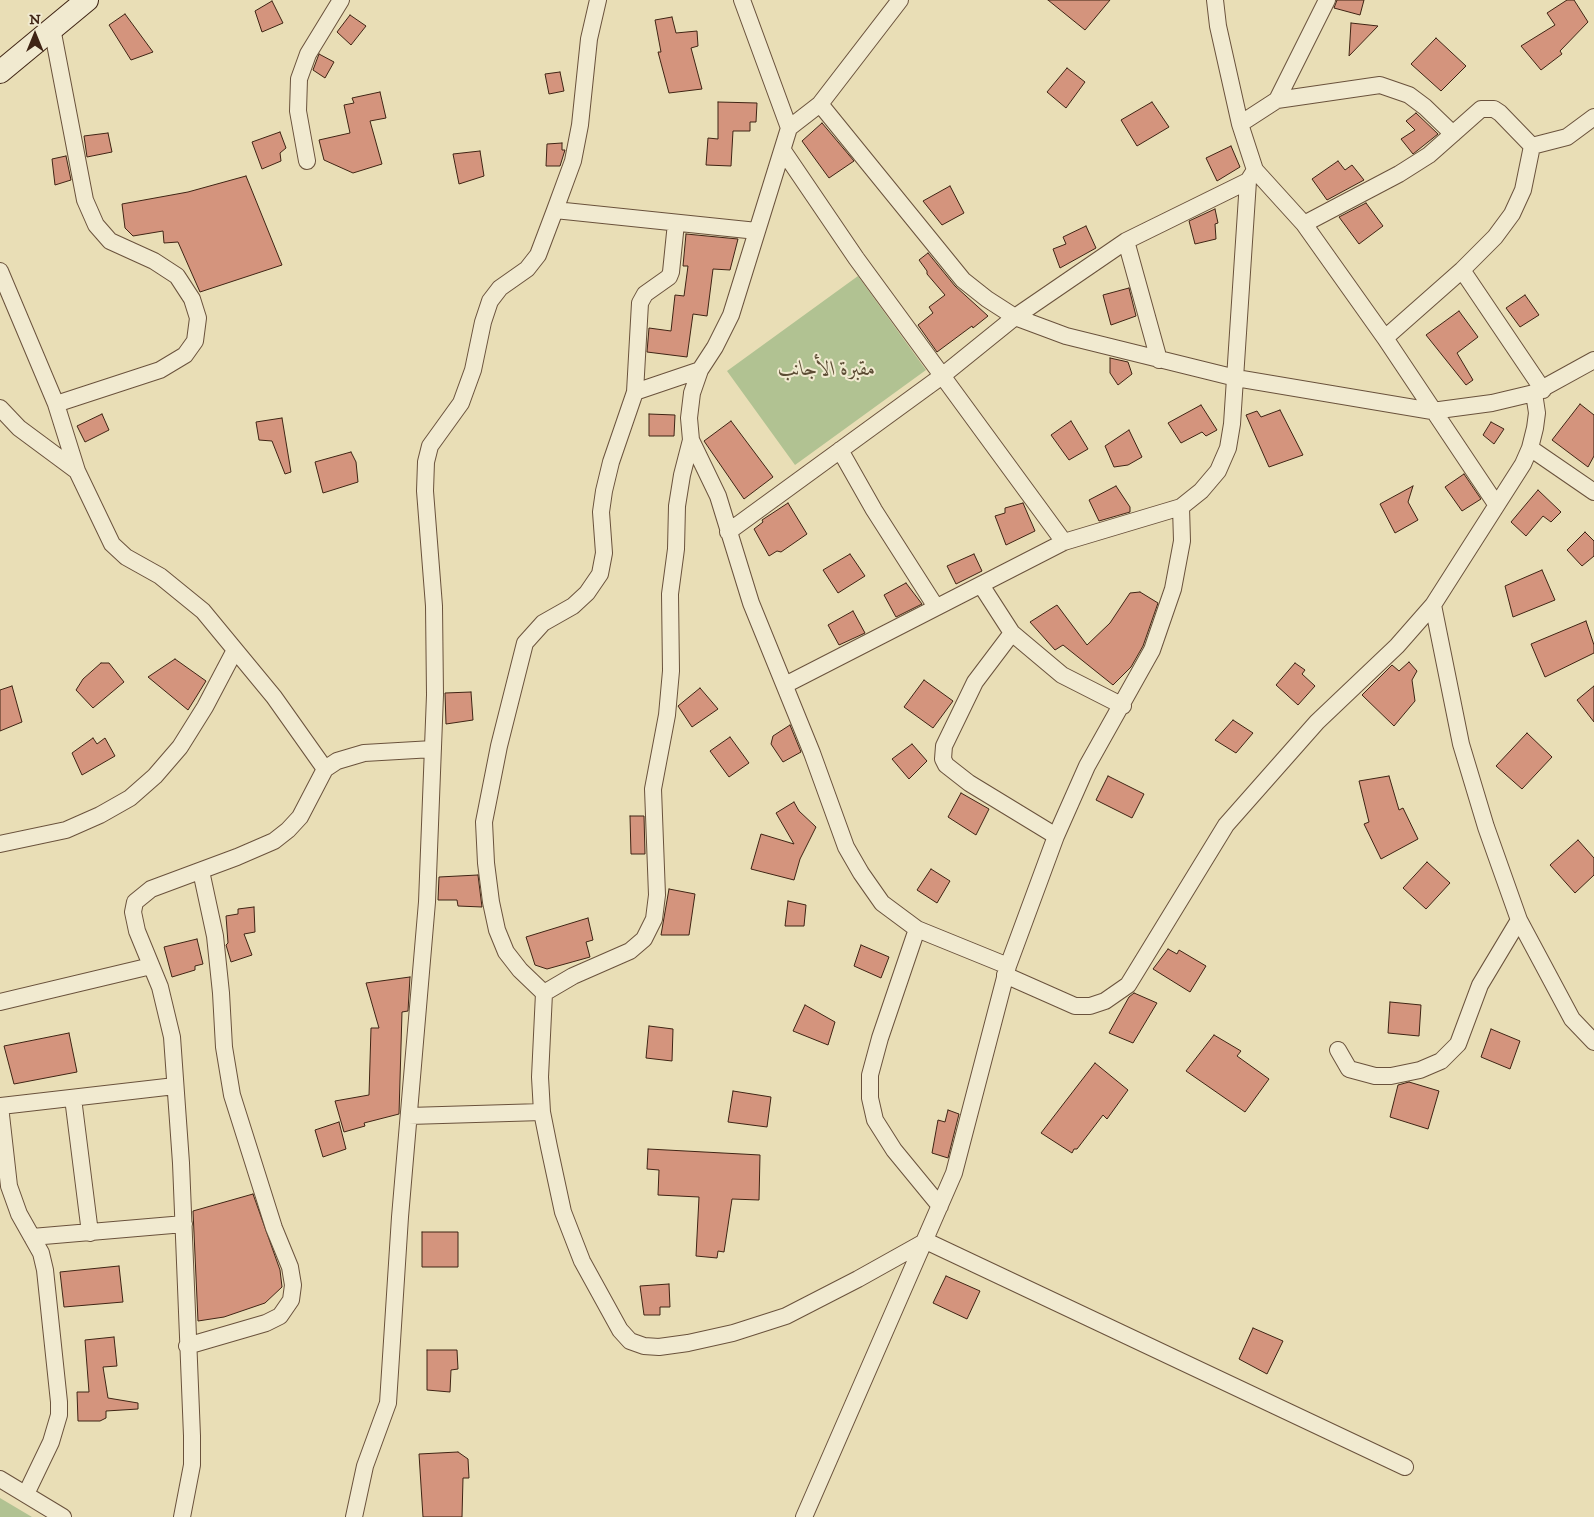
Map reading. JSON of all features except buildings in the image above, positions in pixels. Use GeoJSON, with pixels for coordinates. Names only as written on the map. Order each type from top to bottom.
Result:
{"type":"FeatureCollection","features":[{"type":"Feature","properties":{"kind":"street"},"geometry":{"type":"LineString","coordinates":[[0,72],[87,0]]}},
{"type":"Feature","properties":{"kind":"street"},"geometry":{"type":"LineString","coordinates":[[307,161],[298,111],[300,79],[308,54],[341,0]]}},
{"type":"Feature","properties":{"kind":"street"},"geometry":{"type":"LineString","coordinates":[[354,1517],[365,1466],[388,1403],[427,902],[435,696],[434,606],[425,492],[426,462],[430,446],[461,403],[473,370],[483,322],[490,301],[500,288],[527,269],[538,255],[555,210],[572,161],[580,125],[589,39],[598,0]]}},
{"type":"Feature","properties":{"kind":"street"},"geometry":{"type":"LineString","coordinates":[[544,993],[572,976],[630,951],[644,939],[654,919],[657,895],[653,789],[667,715],[671,671],[670,594],[676,549],[677,506],[682,475],[691,440],[690,409],[692,393],[700,370],[715,347],[730,315],[784,152],[789,128],[742,0]]}},
{"type":"Feature","properties":{"kind":"street"},"geometry":{"type":"LineString","coordinates":[[789,128],[820,104],[900,0]]}},
{"type":"Feature","properties":{"kind":"street"},"geometry":{"type":"LineString","coordinates":[[785,686],[1064,542],[1181,507],[1202,491],[1221,463],[1228,448],[1236,378],[1252,176],[1218,26],[1215,0]]}},
{"type":"Feature","properties":{"kind":"street"},"geometry":{"type":"LineString","coordinates":[[1277,100],[1327,0]]}},
{"type":"Feature","properties":{"kind":"street"},"geometry":{"type":"LineString","coordinates":[[52,28],[72,141],[85,200],[96,225],[110,241],[154,261],[177,276],[192,299],[198,318],[195,341],[185,355],[160,370],[56,404]]}},
{"type":"Feature","properties":{"kind":"street"},"geometry":{"type":"LineString","coordinates":[[1240,124],[1277,100],[1380,85],[1409,95],[1425,107],[1453,134]]}},
{"type":"Feature","properties":{"kind":"street"},"geometry":{"type":"LineString","coordinates":[[820,104],[963,280],[987,299],[1015,317],[1066,336],[1236,378],[1432,412],[1492,404],[1539,391],[1591,363]]}},
{"type":"Feature","properties":{"kind":"street"},"geometry":{"type":"LineString","coordinates":[[1304,224],[1400,174],[1429,155],[1481,109],[1494,109],[1532,146]]}},
{"type":"Feature","properties":{"kind":"street"},"geometry":{"type":"LineString","coordinates":[[1532,146],[1567,137],[1594,117]]}},
{"type":"Feature","properties":{"kind":"street"},"geometry":{"type":"LineString","coordinates":[[1385,338],[1462,270],[1495,237],[1512,214],[1524,190],[1532,146]]}},
{"type":"Feature","properties":{"kind":"street"},"geometry":{"type":"LineString","coordinates":[[784,152],[856,258],[1064,542]]}},
{"type":"Feature","properties":{"kind":"street"},"geometry":{"type":"LineString","coordinates":[[1252,176],[1304,224],[1385,338],[1432,412],[1496,504]]}},
{"type":"Feature","properties":{"kind":"street"},"geometry":{"type":"LineString","coordinates":[[728,532],[942,376],[1015,317],[1126,241],[1252,176]]}},
{"type":"Feature","properties":{"kind":"street"},"geometry":{"type":"LineString","coordinates":[[555,210],[757,231]]}},
{"type":"Feature","properties":{"kind":"street"},"geometry":{"type":"LineString","coordinates":[[676,224],[669,277],[645,294],[640,303],[635,392],[611,462],[604,491],[601,512],[604,553],[600,574],[588,593],[572,606],[543,623],[524,643],[499,746],[484,822],[486,863],[497,930],[506,952],[520,970],[544,993],[541,1041],[542,1112],[564,1212],[582,1261],[620,1330],[630,1342],[644,1346],[688,1343],[733,1333],[786,1316],[926,1241]]}},
{"type":"Feature","properties":{"kind":"street"},"geometry":{"type":"LineString","coordinates":[[1126,241],[1159,360]]}},
{"type":"Feature","properties":{"kind":"street"},"geometry":{"type":"LineString","coordinates":[[691,440],[718,496],[751,603],[812,752],[846,847],[882,903],[917,929],[1007,971],[1075,1006],[1090,1006],[1105,1001],[1128,985],[1226,825],[1317,722],[1397,646],[1433,605],[1522,464],[1530,448],[1539,391],[1462,270]]}},
{"type":"Feature","properties":{"kind":"street"},"geometry":{"type":"LineString","coordinates":[[0,271],[56,404],[77,471],[112,544],[126,557],[160,576],[203,611],[274,698],[325,769]]}},
{"type":"Feature","properties":{"kind":"street"},"geometry":{"type":"LineString","coordinates":[[635,392],[700,370]]}},
{"type":"Feature","properties":{"kind":"street"},"geometry":{"type":"LineString","coordinates":[[0,408],[19,428],[77,471]]}},
{"type":"Feature","properties":{"kind":"street"},"geometry":{"type":"LineString","coordinates":[[1530,448],[1594,492]]}},
{"type":"Feature","properties":{"kind":"street"},"geometry":{"type":"LineString","coordinates":[[840,450],[874,510],[936,607]]}},
{"type":"Feature","properties":{"kind":"street"},"geometry":{"type":"LineString","coordinates":[[804,1517],[926,1241],[954,1173],[1007,971],[1056,836],[1088,766],[1123,706],[1152,650],[1173,589],[1182,541],[1181,507]]}},
{"type":"Feature","properties":{"kind":"street"},"geometry":{"type":"LineString","coordinates":[[981,585],[1012,633],[1062,675],[1123,706]]}},
{"type":"Feature","properties":{"kind":"street"},"geometry":{"type":"LineString","coordinates":[[1433,605],[1461,744],[1486,827],[1519,920],[1572,1019],[1594,1042]]}},
{"type":"Feature","properties":{"kind":"street"},"geometry":{"type":"LineString","coordinates":[[1012,633],[975,682],[944,746],[943,759],[946,765],[969,783],[1056,836]]}},
{"type":"Feature","properties":{"kind":"street"},"geometry":{"type":"LineString","coordinates":[[0,844],[66,830],[100,815],[130,798],[155,776],[180,747],[205,707],[235,650]]}},
{"type":"Feature","properties":{"kind":"street"},"geometry":{"type":"LineString","coordinates":[[182,1517],[192,1465],[184,1224],[172,1037],[167,1013],[137,931],[133,912],[135,902],[152,889],[256,850],[288,830],[310,800],[325,769],[337,760],[364,753],[433,749]]}},
{"type":"Feature","properties":{"kind":"street"},"geometry":{"type":"LineString","coordinates":[[187,1346],[266,1323],[280,1316],[291,1300],[293,1285],[290,1267],[274,1228],[232,1095],[224,1047],[215,936],[201,871]]}},
{"type":"Feature","properties":{"kind":"street"},"geometry":{"type":"LineString","coordinates":[[1338,1050],[1349,1069],[1375,1076],[1391,1076],[1420,1070],[1441,1061],[1458,1044],[1480,985],[1519,920]]}},
{"type":"Feature","properties":{"kind":"street"},"geometry":{"type":"LineString","coordinates":[[917,929],[880,1038],[870,1075],[870,1098],[875,1120],[894,1150],[940,1206]]}},
{"type":"Feature","properties":{"kind":"street"},"geometry":{"type":"LineString","coordinates":[[0,1002],[151,966]]}},
{"type":"Feature","properties":{"kind":"street"},"geometry":{"type":"LineString","coordinates":[[26,1494],[51,1442],[59,1415],[59,1402],[48,1290],[41,1253],[4,1187],[0,1106],[175,1086]]}},
{"type":"Feature","properties":{"kind":"street"},"geometry":{"type":"LineString","coordinates":[[73,1098],[90,1232]]}},
{"type":"Feature","properties":{"kind":"street"},"geometry":{"type":"LineString","coordinates":[[409,1116],[542,1112]]}},
{"type":"Feature","properties":{"kind":"street"},"geometry":{"type":"LineString","coordinates":[[32,1237],[184,1224]]}},
{"type":"Feature","properties":{"kind":"street"},"geometry":{"type":"LineString","coordinates":[[926,1241],[1405,1467]]}},
{"type":"Feature","properties":{"kind":"street"},"geometry":{"type":"LineString","coordinates":[[0,1479],[62,1517]]}},
{"type":"Feature","properties":{"kind":"green space","name":"مقبرة الأجانب"},"geometry":{"type":"Polygon","coordinates":[[[858,276],[926,370],[795,465],[727,371],[858,276]]]}},
{"type":"Feature","properties":{"kind":"green space"},"geometry":{"type":"Polygon","coordinates":[[[0,1498],[32,1517],[0,1517],[0,1498]]]}}]}
